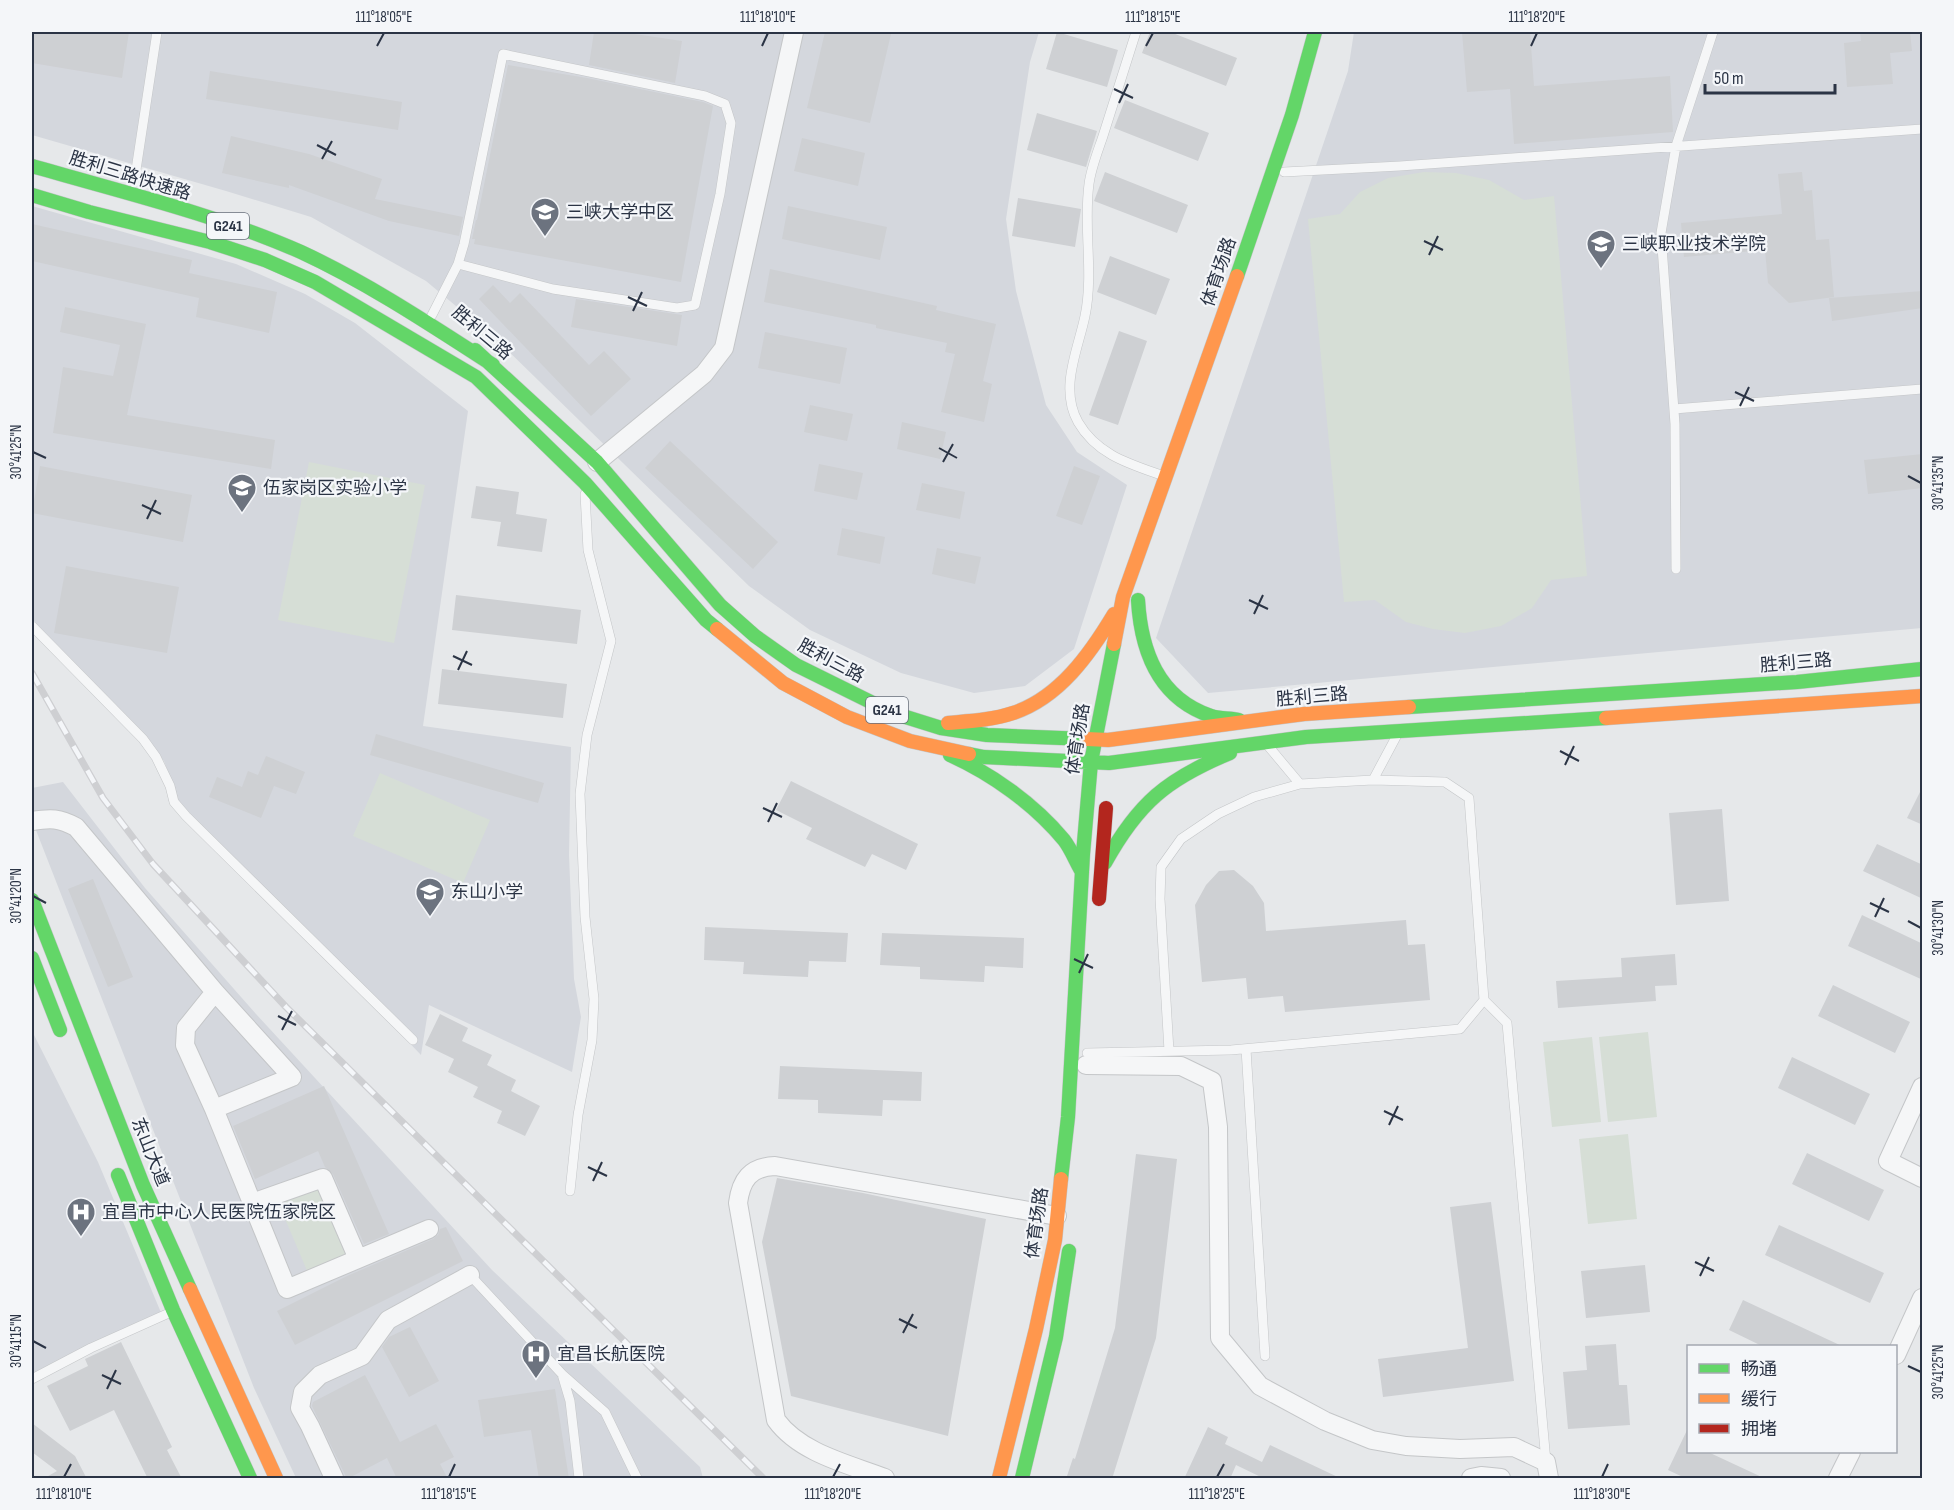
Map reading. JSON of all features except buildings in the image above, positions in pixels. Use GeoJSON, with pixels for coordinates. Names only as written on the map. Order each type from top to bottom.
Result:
{"type":"FeatureCollection","features":[{"type":"Feature","properties":{"kind":"main road","name":"体育场路"},"geometry":{"type":"LineString","coordinates":[[999,1479],[1036,1329],[1055,1240],[1068,1117],[1082,872],[1091,762],[1123,597],[1211,354],[1292,116],[1315,32]]}},
{"type":"Feature","properties":{"kind":"main road","name":"体育场路"},"geometry":{"type":"LineString","coordinates":[[1168,513],[1284,172],[1326,32]]}},
{"type":"Feature","properties":{"kind":"main road","name":"胜利三路"},"geometry":{"type":"LineString","coordinates":[[32,152],[206,204],[308,242],[365,271],[432,315],[493,365],[597,462],[720,605],[755,636],[796,665],[893,713],[930,724],[987,735],[1095,739],[1114,733],[1304,714],[1797,682],[1923,669]]}},
{"type":"Feature","properties":{"kind":"main road","name":"胜利三路快速路"},"geometry":{"type":"LineString","coordinates":[[32,166],[210,219],[272,241],[319,262],[411,319]]}},
{"type":"Feature","properties":{"kind":"main road","name":"胜利三路快速路"},"geometry":{"type":"LineString","coordinates":[[32,182],[210,231],[268,251],[411,319]]}},
{"type":"Feature","properties":{"kind":"main road","name":"胜利三路"},"geometry":{"type":"LineString","coordinates":[[32,195],[89,212],[191,237],[265,260],[315,282],[476,377],[585,483],[706,620],[783,683],[847,717],[910,741],[984,756],[1091,762],[1109,769],[1306,737],[1923,696]]}},
{"type":"Feature","properties":{"kind":"main road","name":"G241"},"geometry":{"type":"LineString","coordinates":[[411,319],[493,365]]}},
{"type":"Feature","properties":{"kind":"main road","name":"G241"},"geometry":{"type":"LineString","coordinates":[[411,319],[476,377]]}},
{"type":"Feature","properties":{"kind":"main road"},"geometry":{"type":"LineString","coordinates":[[1130,646],[1139,594],[1143,644],[1153,668],[1168,687],[1187,704],[1211,716],[1252,721]]}},
{"type":"Feature","properties":{"kind":"main road"},"geometry":{"type":"LineString","coordinates":[[930,724],[1000,717],[1030,706],[1057,686],[1080,663],[1105,630],[1123,597]]}},
{"type":"Feature","properties":{"kind":"main road","name":"体育场路"},"geometry":{"type":"LineString","coordinates":[[1109,769],[1114,733]]}},
{"type":"Feature","properties":{"kind":"main road"},"geometry":{"type":"LineString","coordinates":[[1101,872],[1119,835],[1144,803],[1175,778],[1199,766],[1260,744]]}},
{"type":"Feature","properties":{"kind":"main road"},"geometry":{"type":"LineString","coordinates":[[927,745],[974,766],[1011,791],[1065,841],[1082,872]]}},
{"type":"Feature","properties":{"kind":"main road"},"geometry":{"type":"LineString","coordinates":[[1098,917],[1107,796]]}},
{"type":"Feature","properties":{"kind":"main road","name":"东山大道"},"geometry":{"type":"LineString","coordinates":[[32,900],[143,1185],[276,1479]]}},
{"type":"Feature","properties":{"kind":"main road"},"geometry":{"type":"LineString","coordinates":[[32,958],[65,1043]]}},
{"type":"Feature","properties":{"kind":"main road"},"geometry":{"type":"LineString","coordinates":[[1078,1156],[1086,1065]]}},
{"type":"Feature","properties":{"kind":"main road"},"geometry":{"type":"LineString","coordinates":[[112,1160],[173,1310],[250,1479]]}},
{"type":"Feature","properties":{"kind":"main road","name":"体育场路"},"geometry":{"type":"LineString","coordinates":[[1022,1479],[1053,1351],[1062,1305],[1070,1238]]}},
{"type":"Feature","properties":{"kind":"street"},"geometry":{"type":"LineString","coordinates":[[597,462],[704,374],[724,348],[794,32]]}},
{"type":"Feature","properties":{"kind":"street"},"geometry":{"type":"LineString","coordinates":[[32,821],[62,820],[76,827],[215,992],[292,1077],[214,1109]]}},
{"type":"Feature","properties":{"kind":"street"},"geometry":{"type":"LineString","coordinates":[[215,992],[186,1028],[185,1045],[214,1109],[287,1289],[429,1229]]}},
{"type":"Feature","properties":{"kind":"street"},"geometry":{"type":"LineString","coordinates":[[1086,1065],[1181,1066],[1212,1081],[1218,1127],[1220,1338],[1260,1386],[1325,1421],[1372,1440],[1406,1446],[1460,1449],[1514,1447],[1547,1471]]}},
{"type":"Feature","properties":{"kind":"street"},"geometry":{"type":"LineString","coordinates":[[1923,1087],[1888,1161],[1923,1178]]}},
{"type":"Feature","properties":{"kind":"street"},"geometry":{"type":"LineString","coordinates":[[885,1479],[802,1444],[786,1433],[776,1420],[738,1203],[740,1190],[753,1170],[763,1166],[775,1166],[1057,1216]]}},
{"type":"Feature","properties":{"kind":"street"},"geometry":{"type":"LineString","coordinates":[[252,1203],[323,1178],[358,1259]]}},
{"type":"Feature","properties":{"kind":"street"},"geometry":{"type":"LineString","coordinates":[[334,1479],[300,1408],[303,1392],[320,1376],[362,1356],[388,1320],[470,1275]]}},
{"type":"Feature","properties":{"kind":"street"},"geometry":{"type":"LineString","coordinates":[[1897,1353],[1923,1298]]}},
{"type":"Feature","properties":{"kind":"street"},"geometry":{"type":"LineString","coordinates":[[1838,1479],[1851,1453]]}},
{"type":"Feature","properties":{"kind":"street"},"geometry":{"type":"LineString","coordinates":[[1471,1479],[1481,1476],[1501,1479]]}},
{"type":"Feature","properties":{"kind":"lane"},"geometry":{"type":"LineString","coordinates":[[134,183],[157,32]]}},
{"type":"Feature","properties":{"kind":"lane"},"geometry":{"type":"LineString","coordinates":[[1136,32],[1089,183],[1088,288],[1085,315],[1070,380],[1070,402],[1083,429],[1105,452],[1118,460],[1166,477]]}},
{"type":"Feature","properties":{"kind":"lane"},"geometry":{"type":"LineString","coordinates":[[1676,569],[1674,409],[1661,233],[1676,146],[1713,32]]}},
{"type":"Feature","properties":{"kind":"lane"},"geometry":{"type":"LineString","coordinates":[[432,315],[458,264],[465,244],[503,54],[705,96],[725,104],[731,123],[720,194],[695,305],[676,308],[553,289],[458,264]]}},
{"type":"Feature","properties":{"kind":"lane"},"geometry":{"type":"LineString","coordinates":[[1284,172],[1923,129]]}},
{"type":"Feature","properties":{"kind":"lane"},"geometry":{"type":"LineString","coordinates":[[1674,409],[1923,389]]}},
{"type":"Feature","properties":{"kind":"lane"},"geometry":{"type":"LineString","coordinates":[[570,1191],[578,1114],[592,1040],[594,999],[585,916],[580,794],[587,735],[611,640],[588,549],[585,483]]}},
{"type":"Feature","properties":{"kind":"lane"},"geometry":{"type":"LineString","coordinates":[[32,626],[143,739],[156,757],[170,786],[174,801],[186,816],[413,1040]]}},
{"type":"Feature","properties":{"kind":"lane"},"geometry":{"type":"LineString","coordinates":[[1373,780],[1398,732]]}},
{"type":"Feature","properties":{"kind":"lane"},"geometry":{"type":"LineString","coordinates":[[1260,744],[1300,784]]}},
{"type":"Feature","properties":{"kind":"lane"},"geometry":{"type":"LineString","coordinates":[[1169,1051],[1160,899],[1161,867],[1181,839],[1218,814],[1254,797],[1300,784],[1373,780],[1445,782],[1469,798],[1484,999],[1507,1023],[1547,1471]]}},
{"type":"Feature","properties":{"kind":"lane"},"geometry":{"type":"LineString","coordinates":[[1086,1065],[1169,1051],[1246,1048],[1460,1029],[1484,999]]}},
{"type":"Feature","properties":{"kind":"lane"},"geometry":{"type":"LineString","coordinates":[[1246,1048],[1265,1356]]}},
{"type":"Feature","properties":{"kind":"lane"},"geometry":{"type":"LineString","coordinates":[[470,1275],[562,1374],[605,1412],[637,1479]]}},
{"type":"Feature","properties":{"kind":"lane"},"geometry":{"type":"LineString","coordinates":[[32,1379],[91,1348],[173,1310]]}},
{"type":"Feature","properties":{"kind":"lane"},"geometry":{"type":"LineString","coordinates":[[562,1374],[570,1401],[579,1479]]}},
{"type":"Feature","properties":{"kind":"shaded area"},"geometry":{"type":"Polygon","coordinates":[[[32,32],[1039,32],[1030,62],[1006,219],[1016,291],[1046,405],[1077,452],[1127,485],[1074,649],[1025,686],[974,693],[901,673],[810,630],[749,586],[499,342],[426,281],[311,217],[32,135],[32,32]]]}},
{"type":"Feature","properties":{"kind":"shaded area","name":"三峡职业技术学院"},"geometry":{"type":"Polygon","coordinates":[[[1354,32],[1922,32],[1922,628],[1208,693],[1156,638],[1348,71],[1354,32]]]}},
{"type":"Feature","properties":{"kind":"shaded area"},"geometry":{"type":"Polygon","coordinates":[[[1424,172],[1456,173],[1489,180],[1524,200],[1554,196],[1587,576],[1551,580],[1532,608],[1501,626],[1465,633],[1433,629],[1406,622],[1375,600],[1344,602],[1308,219],[1340,214],[1360,192],[1388,178],[1424,172]]]}},
{"type":"Feature","properties":{"kind":"shaded area","name":"伍家岗区实验小学"},"geometry":{"type":"Polygon","coordinates":[[[32,206],[236,264],[305,294],[355,323],[468,411],[423,726],[571,747],[569,855],[574,979],[581,1017],[572,1072],[429,1005],[421,1055],[179,802],[164,761],[110,699],[38,627],[32,617],[32,206]]]}},
{"type":"Feature","properties":{"kind":"shaded area"},"geometry":{"type":"Polygon","coordinates":[[[309,462],[425,485],[394,643],[278,620],[309,462]]]}},
{"type":"Feature","properties":{"kind":"shaded area"},"geometry":{"type":"Polygon","coordinates":[[[380,773],[490,820],[463,883],[353,836],[380,773]]]}},
{"type":"Feature","properties":{"kind":"shaded area"},"geometry":{"type":"Polygon","coordinates":[[[63,782],[145,888],[256,1014],[492,1270],[700,1467],[703,1478],[296,1478],[254,1388],[32,820],[32,788],[63,782]]]}},
{"type":"Feature","properties":{"kind":"shaded area","name":"宜昌市中心人民医院伍家院区"},"geometry":{"type":"Polygon","coordinates":[[[32,1031],[98,1162],[162,1315],[32,1383],[32,1031]]]}},
{"type":"Feature","properties":{"kind":"shaded area"},"geometry":{"type":"Polygon","coordinates":[[[1648,1032],[1657,1117],[1608,1122],[1599,1037],[1648,1032]]]}},
{"type":"Feature","properties":{"kind":"shaded area"},"geometry":{"type":"Polygon","coordinates":[[[1592,1037],[1601,1122],[1552,1127],[1543,1042],[1592,1037]]]}},
{"type":"Feature","properties":{"kind":"shaded area"},"geometry":{"type":"Polygon","coordinates":[[[1628,1134],[1637,1219],[1588,1224],[1579,1139],[1628,1134]]]}},
{"type":"Feature","properties":{"kind":"shaded area"},"geometry":{"type":"Polygon","coordinates":[[[321,1184],[351,1255],[308,1273],[278,1202],[321,1184]]]}},
{"type":"Feature","properties":{"kind":"railway"},"geometry":{"type":"LineString","coordinates":[[32,673],[103,798],[153,864],[286,1007],[763,1478]]}},
{"type":"Feature","properties":{"kind":"traffic: fast"},"geometry":{"type":"LineString","coordinates":[[1237,276],[1292,115],[1315,32]]}},
{"type":"Feature","properties":{"kind":"traffic: fast"},"geometry":{"type":"LineString","coordinates":[[32,166],[202,215],[301,252],[375,291],[493,365]]}},
{"type":"Feature","properties":{"kind":"traffic: fast"},"geometry":{"type":"LineString","coordinates":[[32,195],[89,212],[210,242],[265,260],[315,282],[476,377],[585,483],[706,620],[717,629]]}},
{"type":"Feature","properties":{"kind":"traffic: fast"},"geometry":{"type":"LineString","coordinates":[[475,350],[597,462],[720,605],[755,636],[796,665],[893,713],[941,728],[987,735],[1087,739]]}},
{"type":"Feature","properties":{"kind":"traffic: fast"},"geometry":{"type":"LineString","coordinates":[[1138,600],[1143,637],[1148,654],[1165,685],[1193,708],[1214,717],[1239,720]]}},
{"type":"Feature","properties":{"kind":"traffic: fast"},"geometry":{"type":"LineString","coordinates":[[1061,1179],[1068,1117],[1083,854],[1091,762],[1114,644]]}},
{"type":"Feature","properties":{"kind":"traffic: fast"},"geometry":{"type":"LineString","coordinates":[[1409,707],[1797,682],[1922,669]]}},
{"type":"Feature","properties":{"kind":"traffic: fast"},"geometry":{"type":"LineString","coordinates":[[969,754],[984,757],[1109,763],[1306,737],[1606,718]]}},
{"type":"Feature","properties":{"kind":"traffic: fast"},"geometry":{"type":"LineString","coordinates":[[1105,863],[1130,824],[1156,795],[1171,783],[1230,753]]}},
{"type":"Feature","properties":{"kind":"traffic: fast"},"geometry":{"type":"LineString","coordinates":[[950,755],[981,771],[1026,802],[1064,840],[1082,872]]}},
{"type":"Feature","properties":{"kind":"traffic: fast"},"geometry":{"type":"LineString","coordinates":[[32,900],[143,1185],[190,1289]]}},
{"type":"Feature","properties":{"kind":"traffic: fast"},"geometry":{"type":"LineString","coordinates":[[32,958],[60,1030]]}},
{"type":"Feature","properties":{"kind":"traffic: fast"},"geometry":{"type":"LineString","coordinates":[[118,1175],[173,1310],[250,1478]]}},
{"type":"Feature","properties":{"kind":"traffic: fast"},"geometry":{"type":"LineString","coordinates":[[1022,1478],[1056,1337],[1069,1251]]}},
{"type":"Feature","properties":{"kind":"traffic: slow"},"geometry":{"type":"LineString","coordinates":[[1114,644],[1123,597],[1237,276]]}},
{"type":"Feature","properties":{"kind":"traffic: slow"},"geometry":{"type":"LineString","coordinates":[[948,723],[981,720],[1013,713],[1045,697],[1059,686],[1084,659],[1114,614]]}},
{"type":"Feature","properties":{"kind":"traffic: slow"},"geometry":{"type":"LineString","coordinates":[[717,629],[783,683],[847,717],[910,741],[969,754]]}},
{"type":"Feature","properties":{"kind":"traffic: slow"},"geometry":{"type":"LineString","coordinates":[[1606,718],[1922,696]]}},
{"type":"Feature","properties":{"kind":"traffic: slow"},"geometry":{"type":"LineString","coordinates":[[1087,739],[1108,740],[1304,714],[1409,707]]}},
{"type":"Feature","properties":{"kind":"traffic: slow"},"geometry":{"type":"LineString","coordinates":[[999,1478],[1036,1329],[1055,1240],[1061,1179]]}},
{"type":"Feature","properties":{"kind":"traffic: slow"},"geometry":{"type":"LineString","coordinates":[[190,1289],[276,1478]]}},
{"type":"Feature","properties":{"kind":"traffic: jam"},"geometry":{"type":"LineString","coordinates":[[1099,899],[1106,808]]}},
{"type":"Feature","properties":{"kind":"place","name":"三峡大学中区"},"geometry":{"type":"Point","coordinates":[545,238]}},
{"type":"Feature","properties":{"kind":"place","name":"三峡职业技术学院"},"geometry":{"type":"Point","coordinates":[1601,270]}},
{"type":"Feature","properties":{"kind":"place","name":"伍家岗区实验小学"},"geometry":{"type":"Point","coordinates":[242,514]}},
{"type":"Feature","properties":{"kind":"place","name":"东山小学"},"geometry":{"type":"Point","coordinates":[430,918]}},
{"type":"Feature","properties":{"kind":"place","name":"宜昌市中心人民医院伍家院区"},"geometry":{"type":"Point","coordinates":[81,1238]}},
{"type":"Feature","properties":{"kind":"place","name":"宜昌长航医院"},"geometry":{"type":"Point","coordinates":[536,1380]}}]}
